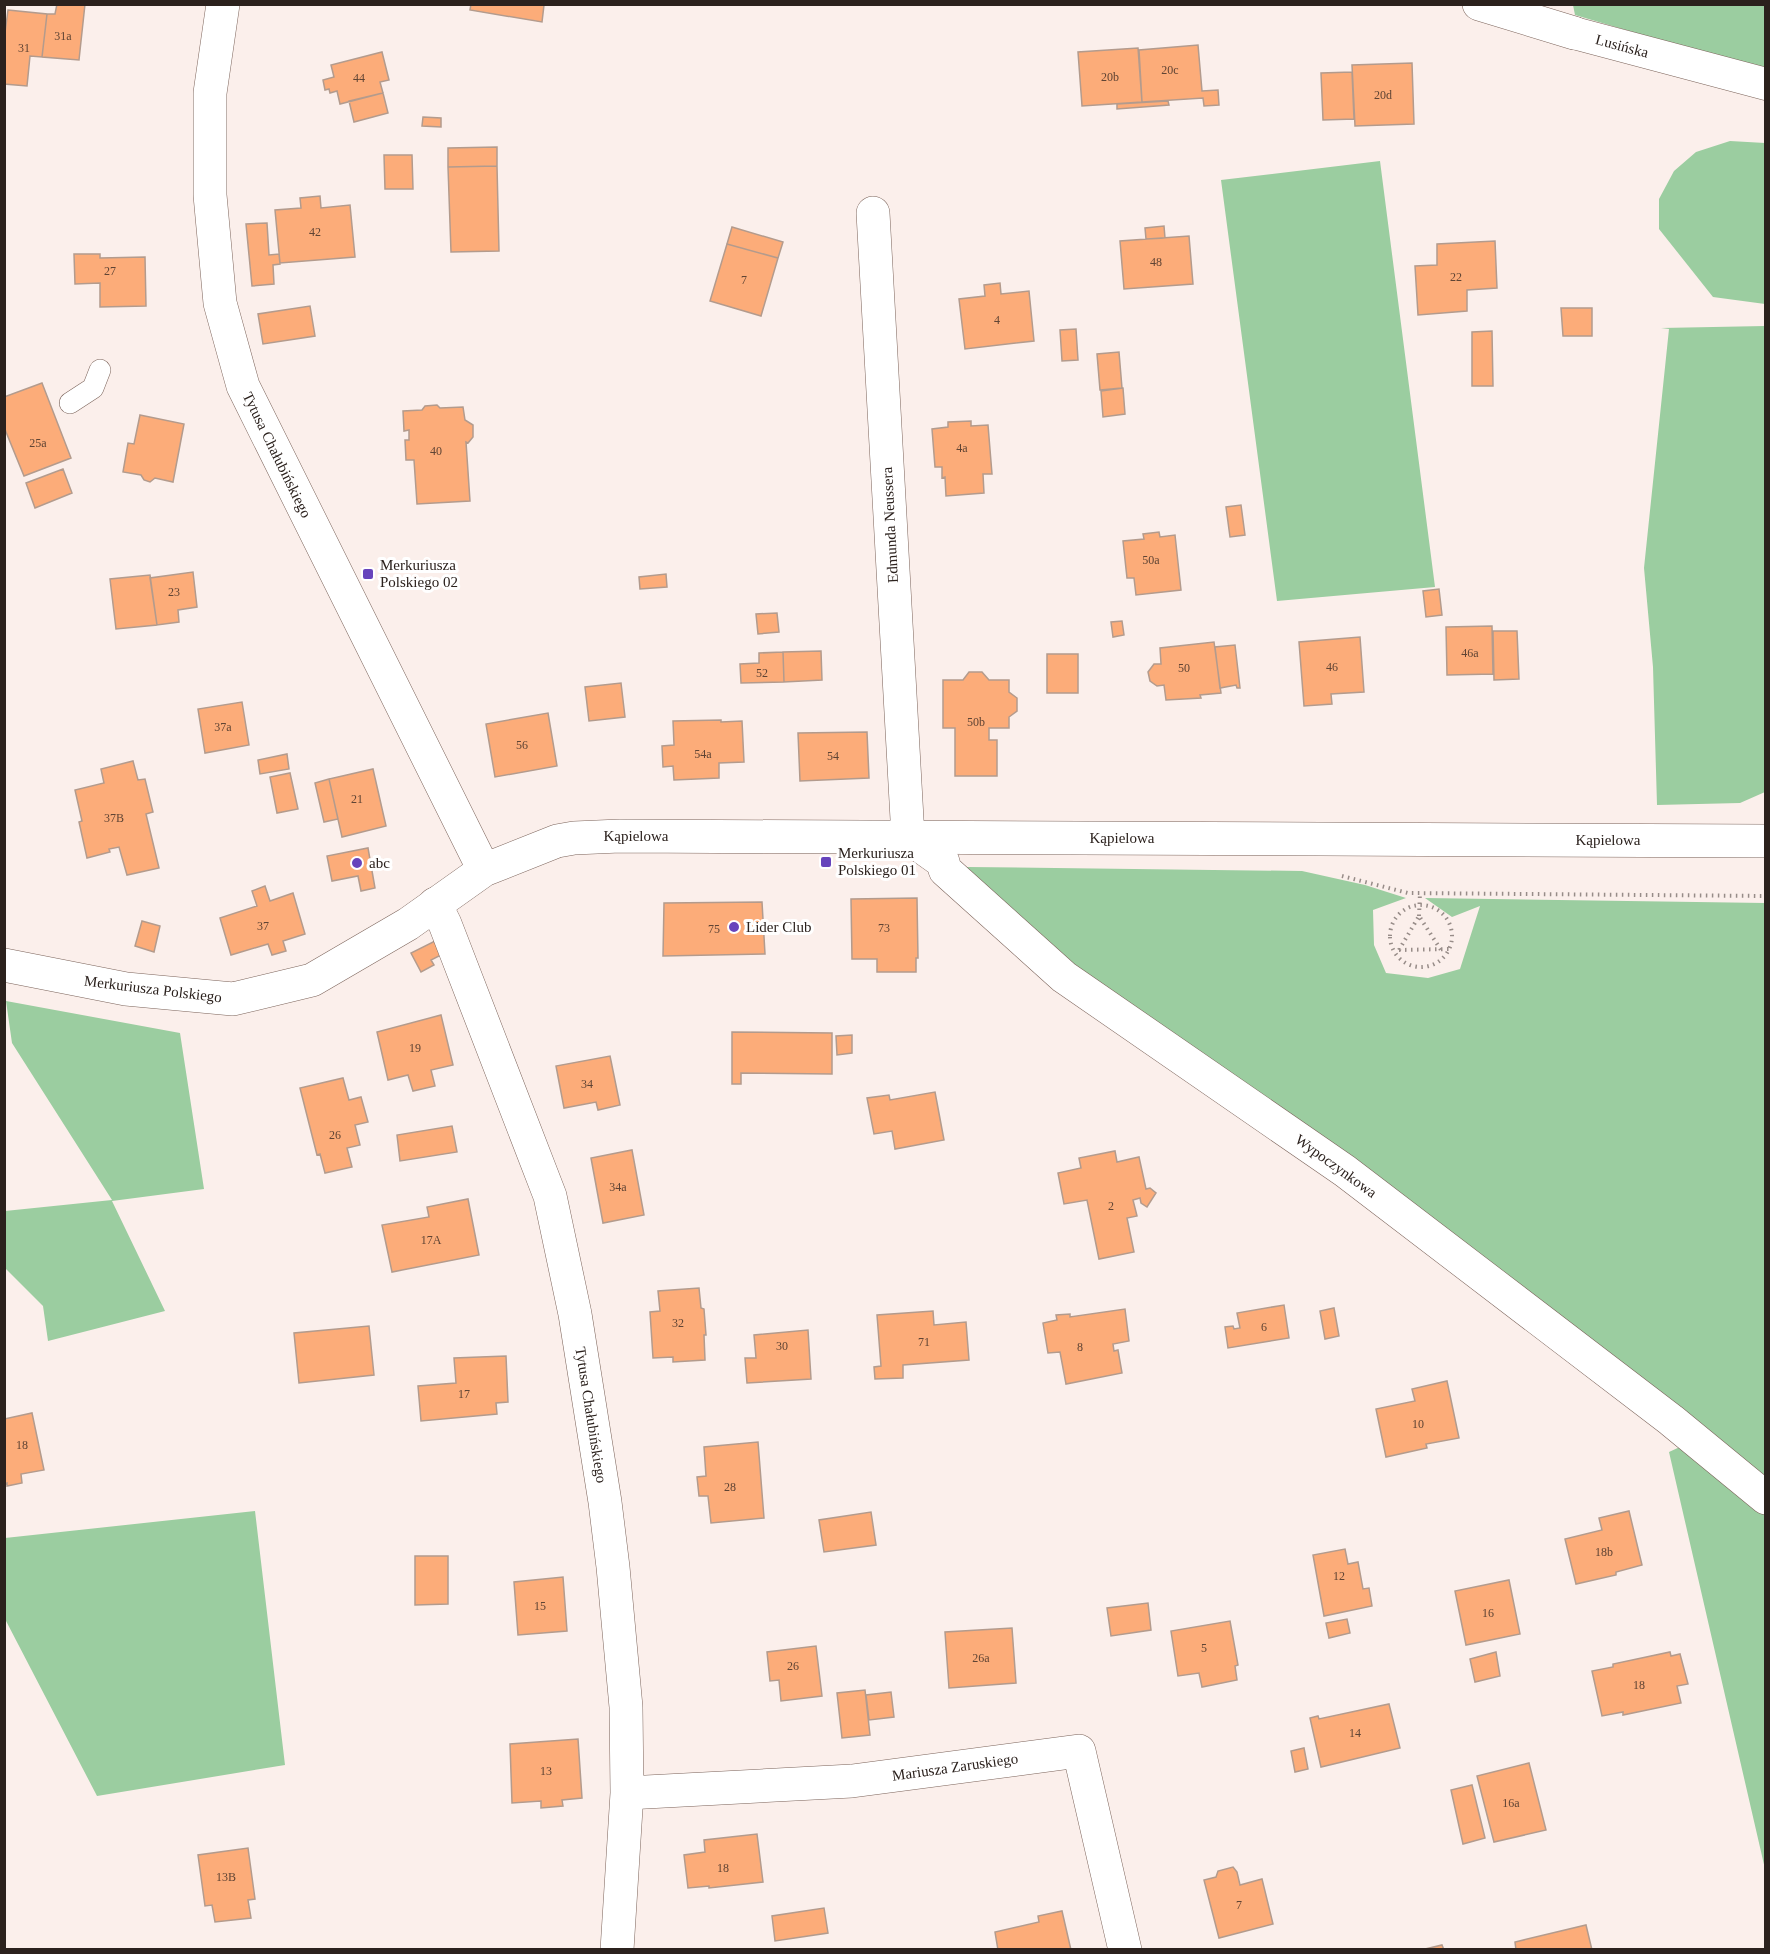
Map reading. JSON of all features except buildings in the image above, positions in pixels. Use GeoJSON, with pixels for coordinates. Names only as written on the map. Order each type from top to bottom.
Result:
{"type":"FeatureCollection","features":[{"type":"Feature","properties":{"kind":"street","name":"Tytusa Chałubińskiego"},"geometry":{"type":"LineString","coordinates":[[223,4],[210,93],[210,195],[220,303],[243,386],[484,870]]}},
{"type":"Feature","properties":{"kind":"street","name":"Lusińska"},"geometry":{"type":"LineString","coordinates":[[1479,4],[1574,33],[1766,84]]}},
{"type":"Feature","properties":{"kind":"street","name":"Edmunda Neussera"},"geometry":{"type":"LineString","coordinates":[[873,213],[908,837]]}},
{"type":"Feature","properties":{"kind":"street","name":"Kąpielowa"},"geometry":{"type":"LineString","coordinates":[[484,870],[557,841],[620,836],[1766,841]]}},
{"type":"Feature","properties":{"kind":"street","name":"Wypoczynkowa"},"geometry":{"type":"LineString","coordinates":[[908,837],[943,861],[945,870],[1064,977],[1345,1171],[1671,1420],[1766,1498]]}},
{"type":"Feature","properties":{"kind":"street","name":"Merkuriusza Polskiego"},"geometry":{"type":"LineString","coordinates":[[4,965],[126,989],[233,999],[312,980],[408,924],[484,870]]}},
{"type":"Feature","properties":{"kind":"street","name":"Tytusa Chałubińskiego"},"geometry":{"type":"LineString","coordinates":[[435,904],[445,924],[550,1196],[575,1314],[605,1502],[626,1707],[627,1793],[617,1950]]}},
{"type":"Feature","properties":{"kind":"street","name":"Mariusza Zaruskiego"},"geometry":{"type":"LineString","coordinates":[[627,1793],[852,1780],[1079,1750],[1125,1950]]}},
{"type":"Feature","properties":{"kind":"lane"},"geometry":{"type":"LineString","coordinates":[[70,403],[93,388],[100,370]]}},
{"type":"Feature","properties":{"kind":"path"},"geometry":{"type":"LineString","coordinates":[[1339,875],[1408,893],[1766,896]]}},
{"type":"Feature","properties":{"kind":"path"},"geometry":{"type":"LineString","coordinates":[[1399,950],[1419,916],[1420,893]]}},
{"type":"Feature","properties":{"kind":"path"},"geometry":{"type":"LineString","coordinates":[[1420,904],[1434,907],[1444,915],[1451,926],[1452,939],[1449,949],[1441,960],[1432,966],[1409,965],[1400,959],[1393,950],[1389,937],[1391,925],[1398,914],[1409,906],[1420,904]]}},
{"type":"Feature","properties":{"kind":"path"},"geometry":{"type":"LineString","coordinates":[[1419,916],[1442,950]]}},
{"type":"Feature","properties":{"kind":"path"},"geometry":{"type":"LineString","coordinates":[[1393,950],[1449,949]]}},
{"type":"Feature","properties":{"kind":"green space"},"geometry":{"type":"Polygon","coordinates":[[[1573,5],[1765,5],[1765,71],[1575,15],[1573,5]]]}},
{"type":"Feature","properties":{"kind":"green space"},"geometry":{"type":"Polygon","coordinates":[[[1730,141],[1765,143],[1765,304],[1713,297],[1659,229],[1659,199],[1674,171],[1696,152],[1730,141]]]}},
{"type":"Feature","properties":{"kind":"green space"},"geometry":{"type":"Polygon","coordinates":[[[1380,161],[1435,587],[1277,601],[1221,180],[1380,161]]]}},
{"type":"Feature","properties":{"kind":"green space"},"geometry":{"type":"Polygon","coordinates":[[[1765,326],[1765,792],[1740,803],[1657,805],[1653,667],[1644,568],[1669,329],[1661,328],[1765,326]]]}},
{"type":"Feature","properties":{"kind":"green space"},"geometry":{"type":"Polygon","coordinates":[[[967,867],[1302,871],[1365,885],[1406,898],[1373,910],[1374,945],[1386,973],[1428,978],[1460,969],[1480,906],[1452,917],[1425,898],[1765,903],[1765,1484],[1059,959],[972,886],[967,867]]]}},
{"type":"Feature","properties":{"kind":"green space"},"geometry":{"type":"Polygon","coordinates":[[[6,1001],[180,1033],[204,1189],[112,1201],[165,1311],[48,1341],[43,1306],[5,1268],[5,1211],[112,1200],[12,1043],[6,1001]]]}},
{"type":"Feature","properties":{"kind":"green space"},"geometry":{"type":"Polygon","coordinates":[[[1682,1446],[1765,1513],[1765,1869],[1669,1452],[1682,1446]]]}},
{"type":"Feature","properties":{"kind":"green space"},"geometry":{"type":"Polygon","coordinates":[[[255,1511],[285,1765],[97,1796],[5,1619],[5,1538],[255,1511]]]}},
{"type":"Feature","properties":{"kind":"place","name":"Merkuriusza Polskiego 02"},"geometry":{"type":"Point","coordinates":[368,574]}},
{"type":"Feature","properties":{"kind":"place","name":"Merkuriusza Polskiego 01"},"geometry":{"type":"Point","coordinates":[826,862]}},
{"type":"Feature","properties":{"kind":"place","name":"abc"},"geometry":{"type":"Point","coordinates":[357,863]}},
{"type":"Feature","properties":{"kind":"place","name":"Lider Club"},"geometry":{"type":"Point","coordinates":[734,927]}}]}
